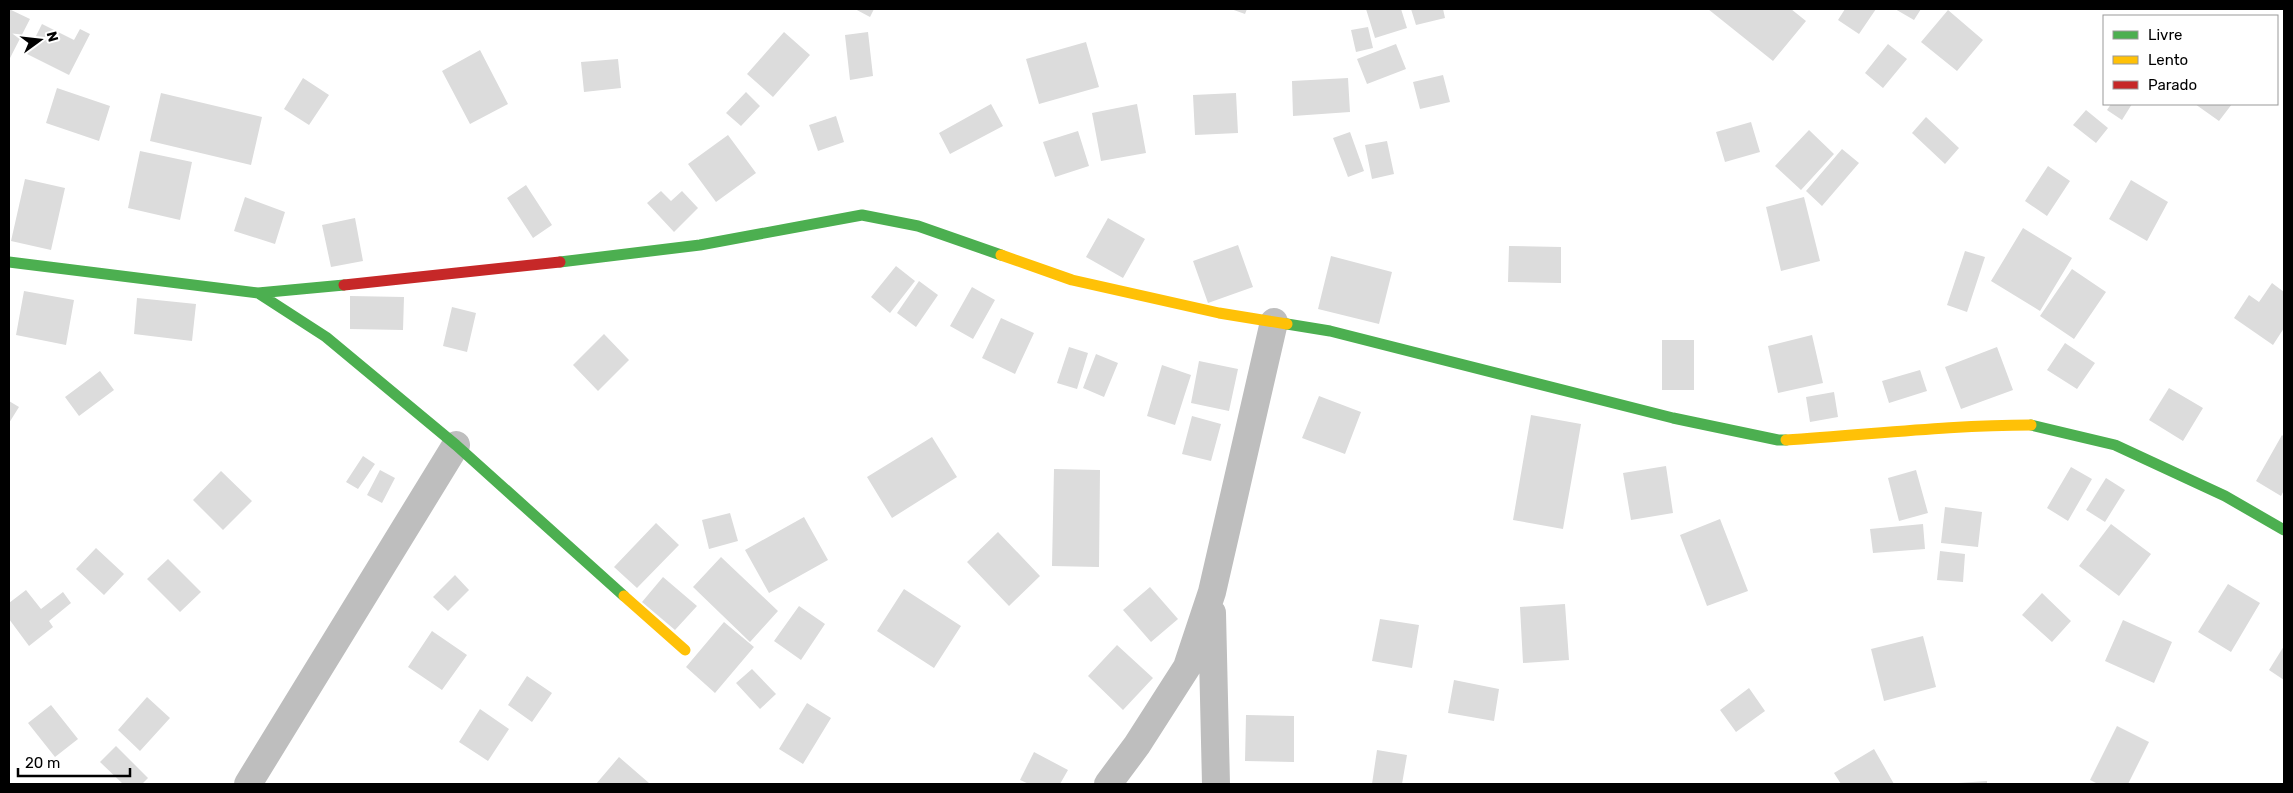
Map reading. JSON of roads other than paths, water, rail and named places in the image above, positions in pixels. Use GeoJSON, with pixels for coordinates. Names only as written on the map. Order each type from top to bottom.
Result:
{"type":"FeatureCollection","features":[{"type":"Feature","properties":{"kind":"street"},"geometry":{"type":"LineString","coordinates":[[9,262],[258,293],[482,271],[700,245],[862,215],[918,226],[1072,280],[1219,312],[1330,332],[1409,350],[1673,418],[1778,440],[1896,433],[1972,425],[2036,424],[2116,445],[2225,496],[2284,530]]}},
{"type":"Feature","properties":{"kind":"street"},"geometry":{"type":"LineString","coordinates":[[258,293],[326,338],[456,445],[685,650]]}},
{"type":"Feature","properties":{"kind":"street"},"geometry":{"type":"LineString","coordinates":[[1108,784],[1137,744],[1188,666],[1212,592],[1274,322]]}},
{"type":"Feature","properties":{"kind":"street"},"geometry":{"type":"LineString","coordinates":[[248,784],[456,445]]}},
{"type":"Feature","properties":{"kind":"street"},"geometry":{"type":"LineString","coordinates":[[1212,592],[1216,784]]}}]}
